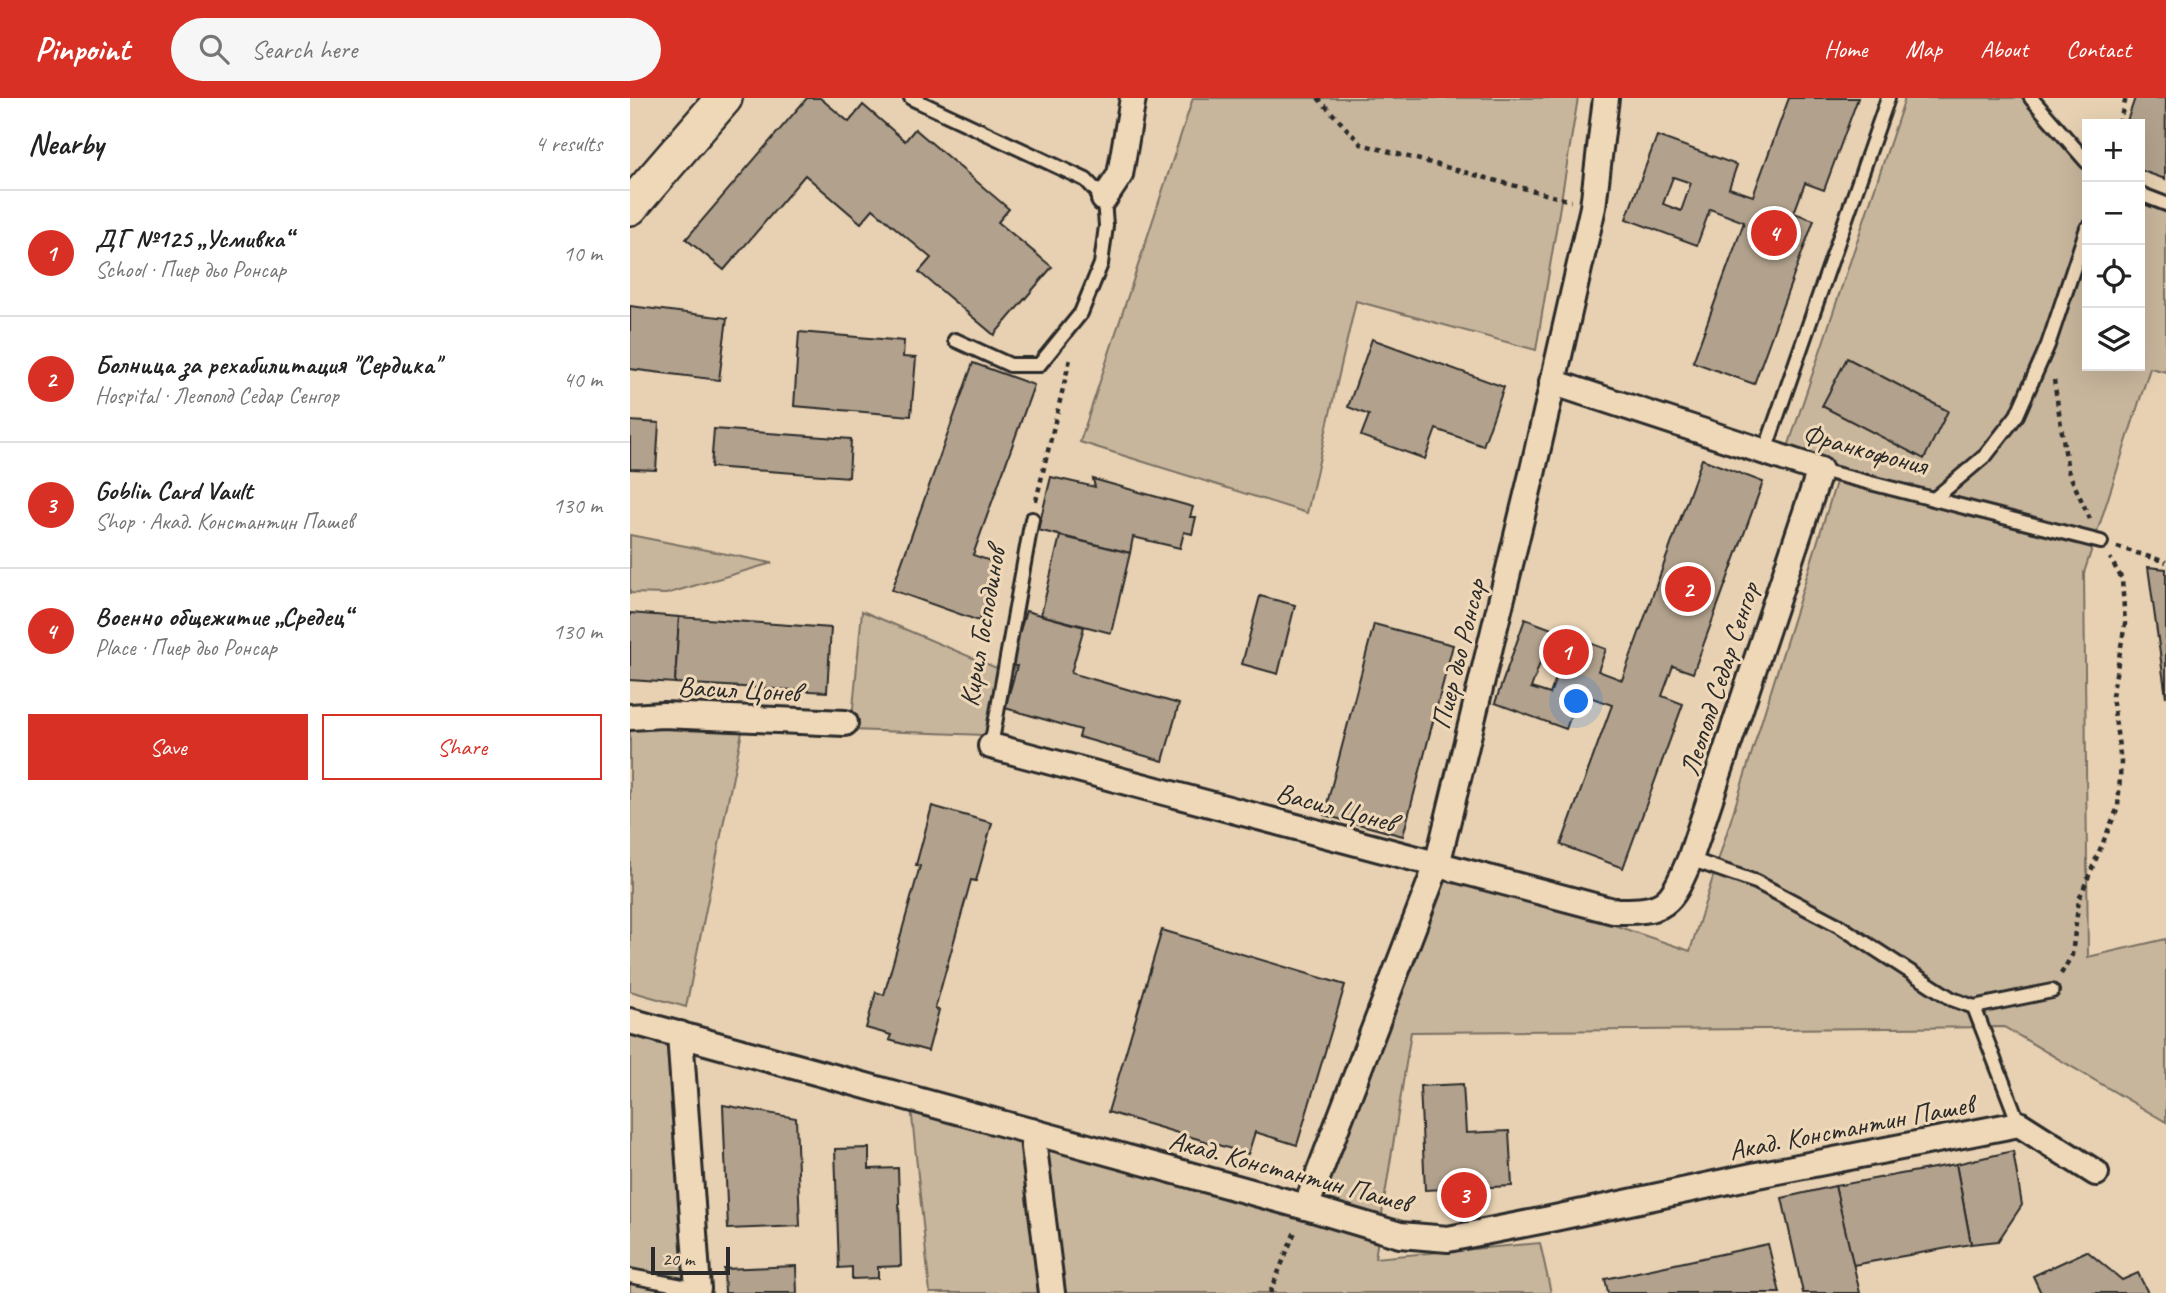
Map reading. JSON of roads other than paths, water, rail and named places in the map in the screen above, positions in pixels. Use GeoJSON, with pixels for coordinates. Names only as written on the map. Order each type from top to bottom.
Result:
{"type":"FeatureCollection","features":[{"type":"Feature","properties":{"kind":"street"},"geometry":{"type":"LineString","coordinates":[[630,207],[724,98]]}},
{"type":"Feature","properties":{"kind":"street"},"geometry":{"type":"LineString","coordinates":[[1104,199],[1120,174],[1133,98]]}},
{"type":"Feature","properties":{"kind":"street","name":"Пиер дьо Ронсар"},"geometry":{"type":"LineString","coordinates":[[1306,1207],[1437,865],[1529,488],[1592,207],[1606,98]]}},
{"type":"Feature","properties":{"kind":"street","name":"Франкофония"},"geometry":{"type":"LineString","coordinates":[[1552,382],[1821,470]]}},
{"type":"Feature","properties":{"kind":"street","name":"Леополд Седар Сенгор"},"geometry":{"type":"LineString","coordinates":[[1666,902],[1678,886],[1690,859],[1821,470]]}},
{"type":"Feature","properties":{"kind":"street","name":"Васил Цонев"},"geometry":{"type":"LineString","coordinates":[[630,717],[663,715],[845,723]]}},
{"type":"Feature","properties":{"kind":"street","name":"Васил Цонев"},"geometry":{"type":"LineString","coordinates":[[991,746],[1613,911],[1654,909],[1666,902]]}},
{"type":"Feature","properties":{"kind":"street","name":"Акад. Константин Пашев"},"geometry":{"type":"LineString","coordinates":[[630,1021],[1401,1235],[1448,1238],[2019,1124]]}},
{"type":"Feature","properties":{"kind":"street"},"geometry":{"type":"LineString","coordinates":[[680,1034],[698,1289]]}},
{"type":"Feature","properties":{"kind":"street"},"geometry":{"type":"LineString","coordinates":[[2019,1124],[2096,1173]]}},
{"type":"Feature","properties":{"kind":"street"},"geometry":{"type":"LineString","coordinates":[[1032,1131],[1052,1293]]}},
{"type":"Feature","properties":{"kind":"lane"},"geometry":{"type":"LineString","coordinates":[[911,98],[1086,180],[1104,199],[1106,226],[1101,264],[1080,313],[1039,365],[1010,365],[955,340]]}},
{"type":"Feature","properties":{"kind":"lane"},"geometry":{"type":"LineString","coordinates":[[1765,451],[1888,98]]}},
{"type":"Feature","properties":{"kind":"lane"},"geometry":{"type":"LineString","coordinates":[[2031,98],[2082,156]]}},
{"type":"Feature","properties":{"kind":"lane"},"geometry":{"type":"LineString","coordinates":[[2145,196],[2166,204]]}},
{"type":"Feature","properties":{"kind":"lane"},"geometry":{"type":"LineString","coordinates":[[1934,499],[1986,455],[2017,415],[2048,345],[2082,244]]}},
{"type":"Feature","properties":{"kind":"lane","name":"Франкофония"},"geometry":{"type":"LineString","coordinates":[[1821,470],[2101,542]]}},
{"type":"Feature","properties":{"kind":"lane","name":"Кирил Господинов"},"geometry":{"type":"LineString","coordinates":[[991,746],[1032,519]]}},
{"type":"Feature","properties":{"kind":"lane"},"geometry":{"type":"LineString","coordinates":[[1690,859],[1756,883],[1838,925],[1952,999],[1974,1007],[2052,991]]}},
{"type":"Feature","properties":{"kind":"lane"},"geometry":{"type":"LineString","coordinates":[[1974,1007],[2019,1124]]}},
{"type":"Feature","properties":{"kind":"lane"},"geometry":{"type":"LineString","coordinates":[[630,1276],[698,1289]]}},
{"type":"Feature","properties":{"kind":"place","name":"Военно общежитие „Средец“"},"geometry":{"type":"Point","coordinates":[1774,233]}},
{"type":"Feature","properties":{"kind":"place","name":"Болница за рехабилитация \"Сердика\""},"geometry":{"type":"Point","coordinates":[1688,589]}},
{"type":"Feature","properties":{"kind":"place","name":"ДГ №125 „Усмивка“"},"geometry":{"type":"Point","coordinates":[1566,652]}},
{"type":"Feature","properties":{"kind":"place","name":"Goblin Card Vault"},"geometry":{"type":"Point","coordinates":[1464,1195]}}]}
